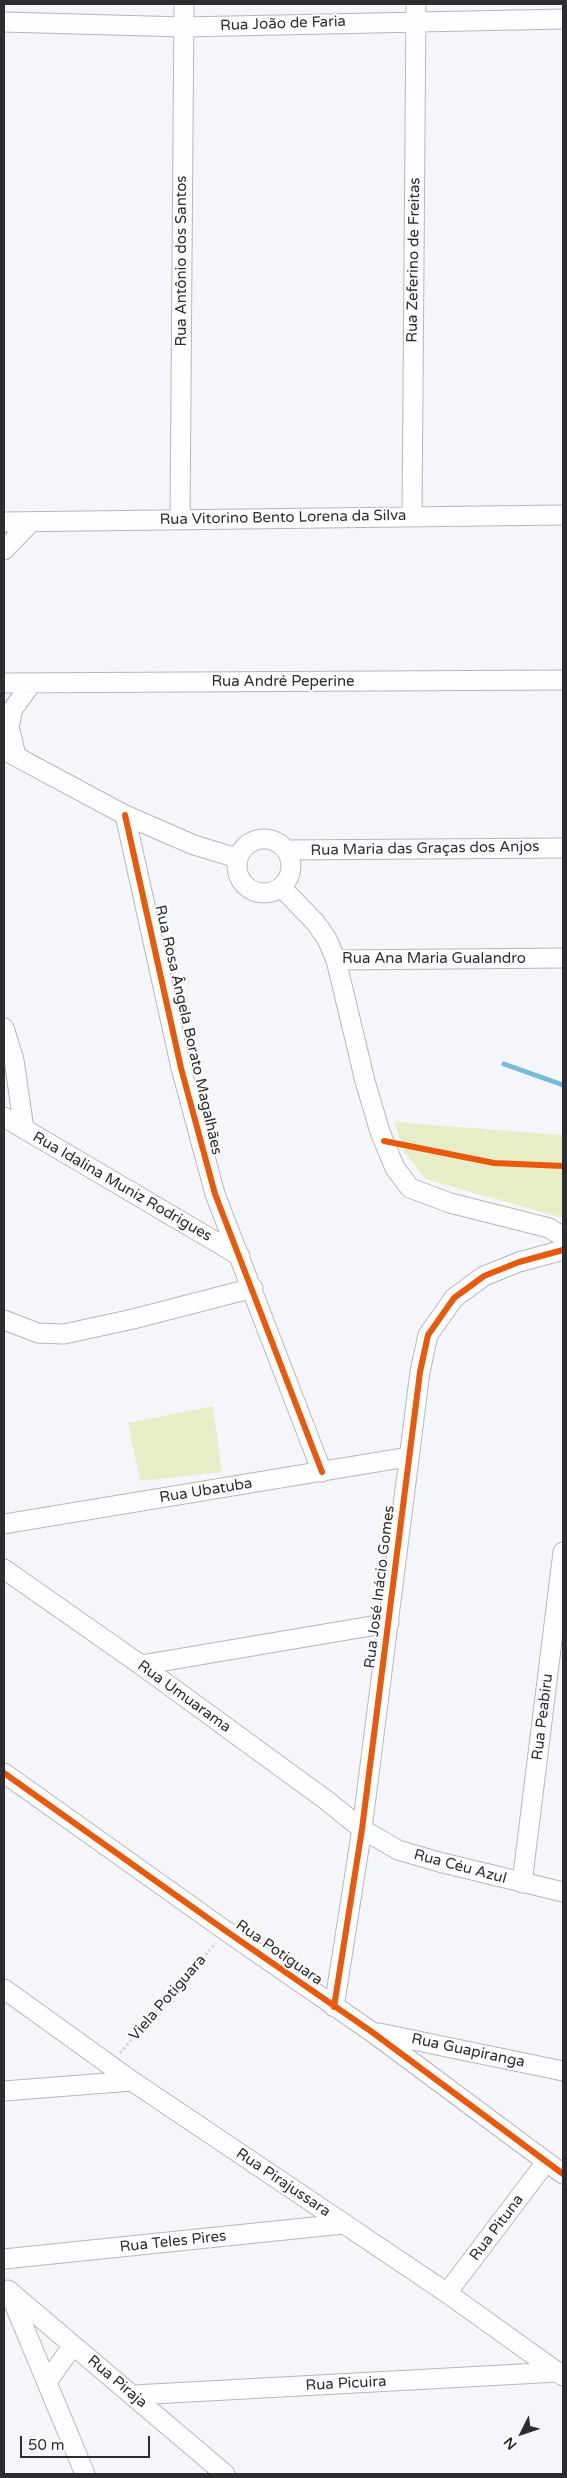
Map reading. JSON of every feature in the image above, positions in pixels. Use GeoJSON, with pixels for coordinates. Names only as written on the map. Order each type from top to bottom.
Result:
{"type":"FeatureCollection","features":[{"type":"Feature","properties":{"kind":"street","name":"Rua Antônio dos Santos"},"geometry":{"type":"LineString","coordinates":[[180,519],[184,4]]}},
{"type":"Feature","properties":{"kind":"street","name":"Rua João de Faria"},"geometry":{"type":"LineString","coordinates":[[4,22],[184,27],[416,12],[563,19]]}},
{"type":"Feature","properties":{"kind":"street","name":"Rua Zeferino de Freitas"},"geometry":{"type":"LineString","coordinates":[[412,517],[416,12]]}},
{"type":"Feature","properties":{"kind":"street","name":"Rua Vitorino Bento Lorena da Silva"},"geometry":{"type":"LineString","coordinates":[[4,522],[563,515]]}},
{"type":"Feature","properties":{"kind":"street"},"geometry":{"type":"LineString","coordinates":[[4,550],[31,522]]}},
{"type":"Feature","properties":{"kind":"street","name":"Rua André Peperine"},"geometry":{"type":"LineString","coordinates":[[4,683],[563,680]]}},
{"type":"Feature","properties":{"kind":"street"},"geometry":{"type":"LineString","coordinates":[[31,684],[13,709],[9,726],[10,753],[126,815],[194,845],[237,858]]}},
{"type":"Feature","properties":{"kind":"street","name":"Rua Rosa Ângela Borato Magalhães"},"geometry":{"type":"LineString","coordinates":[[126,815],[181,1068],[216,1194],[322,1472]]}},
{"type":"Feature","properties":{"kind":"street"},"geometry":{"type":"LineString","coordinates":[[264,838],[272,839],[287,850],[292,866],[290,874],[281,887],[266,893],[249,889],[238,876],[237,858],[247,844],[264,838]]}},
{"type":"Feature","properties":{"kind":"street","name":"Rua Maria das Graças dos Anjos"},"geometry":{"type":"LineString","coordinates":[[287,850],[563,848]]}},
{"type":"Feature","properties":{"kind":"street","name":"Rua Ana Maria Gualandro"},"geometry":{"type":"LineString","coordinates":[[281,887],[315,922],[327,939],[336,960],[563,958]]}},
{"type":"Feature","properties":{"kind":"street"},"geometry":{"type":"LineString","coordinates":[[336,960],[365,1081],[380,1132],[395,1168],[410,1188],[450,1203],[549,1228],[563,1237]]}},
{"type":"Feature","properties":{"kind":"street"},"geometry":{"type":"LineString","coordinates":[[4,1028],[14,1060],[24,1129]]}},
{"type":"Feature","properties":{"kind":"street","name":"Rua Idalina Muniz Rodrigues"},"geometry":{"type":"LineString","coordinates":[[4,1118],[240,1256]]}},
{"type":"Feature","properties":{"kind":"street","name":"Rua José Inácio Gomes"},"geometry":{"type":"LineString","coordinates":[[334,2007],[362,1828],[389,1623],[408,1457],[420,1372],[428,1335],[454,1298],[484,1276],[519,1262],[563,1250]]}},
{"type":"Feature","properties":{"kind":"street"},"geometry":{"type":"LineString","coordinates":[[4,1320],[38,1333],[64,1334],[133,1319],[253,1288]]}},
{"type":"Feature","properties":{"kind":"street","name":"Rua Ubatuba"},"geometry":{"type":"LineString","coordinates":[[4,1524],[408,1457]]}},
{"type":"Feature","properties":{"kind":"street","name":"Rua Peabiru"},"geometry":{"type":"LineString","coordinates":[[522,1883],[563,1552]]}},
{"type":"Feature","properties":{"kind":"street","name":"Rua Umuarama"},"geometry":{"type":"LineString","coordinates":[[4,1569],[141,1665],[362,1828]]}},
{"type":"Feature","properties":{"kind":"street"},"geometry":{"type":"LineString","coordinates":[[141,1665],[389,1623]]}},
{"type":"Feature","properties":{"kind":"street","name":"Rua Potiguara"},"geometry":{"type":"LineString","coordinates":[[4,1773],[372,2032],[563,2174]]}},
{"type":"Feature","properties":{"kind":"street","name":"Rua Céu Azul"},"geometry":{"type":"LineString","coordinates":[[362,1828],[398,1850],[563,1892]]}},
{"type":"Feature","properties":{"kind":"street","name":"Rua Pirajussara"},"geometry":{"type":"LineString","coordinates":[[4,1989],[132,2081],[447,2293],[561,2374]]}},
{"type":"Feature","properties":{"kind":"street","name":"Rua Guapiranga"},"geometry":{"type":"LineString","coordinates":[[372,2032],[563,2071]]}},
{"type":"Feature","properties":{"kind":"street"},"geometry":{"type":"LineString","coordinates":[[4,2092],[132,2081]]}},
{"type":"Feature","properties":{"kind":"street","name":"Rua Pituna"},"geometry":{"type":"LineString","coordinates":[[447,2293],[546,2162]]}},
{"type":"Feature","properties":{"kind":"street","name":"Rua Teles Pires"},"geometry":{"type":"LineString","coordinates":[[4,2259],[342,2224]]}},
{"type":"Feature","properties":{"kind":"street"},"geometry":{"type":"LineString","coordinates":[[6,2285],[85,2474]]}},
{"type":"Feature","properties":{"kind":"street","name":"Rua Piraja"},"geometry":{"type":"LineString","coordinates":[[6,2285],[73,2345],[225,2474]]}},
{"type":"Feature","properties":{"kind":"street"},"geometry":{"type":"LineString","coordinates":[[47,2382],[73,2345]]}},
{"type":"Feature","properties":{"kind":"street","name":"Rua Picuira"},"geometry":{"type":"LineString","coordinates":[[134,2395],[561,2374]]}},
{"type":"Feature","properties":{"kind":"green space"},"geometry":{"type":"Polygon","coordinates":[[[394,1122],[563,1135],[563,1218],[425,1179],[405,1152],[394,1122]]]}},
{"type":"Feature","properties":{"kind":"green space"},"geometry":{"type":"Polygon","coordinates":[[[213,1406],[222,1472],[140,1481],[128,1423],[213,1406]]]}},
{"type":"Feature","properties":{"kind":"waterway"},"geometry":{"type":"LineString","coordinates":[[504,1064],[563,1085]]}},
{"type":"Feature","properties":{"kind":"cycle path"},"geometry":{"type":"LineString","coordinates":[[125,815],[181,1068],[215,1194],[322,1472]]}},
{"type":"Feature","properties":{"kind":"cycle path"},"geometry":{"type":"LineString","coordinates":[[384,1141],[494,1163],[563,1166]]}},
{"type":"Feature","properties":{"kind":"cycle path"},"geometry":{"type":"LineString","coordinates":[[334,2007],[362,1829],[420,1372],[428,1335],[454,1298],[484,1276],[519,1262],[563,1250]]}},
{"type":"Feature","properties":{"kind":"cycle path"},"geometry":{"type":"LineString","coordinates":[[4,1773],[372,2032],[563,2174]]}}]}
